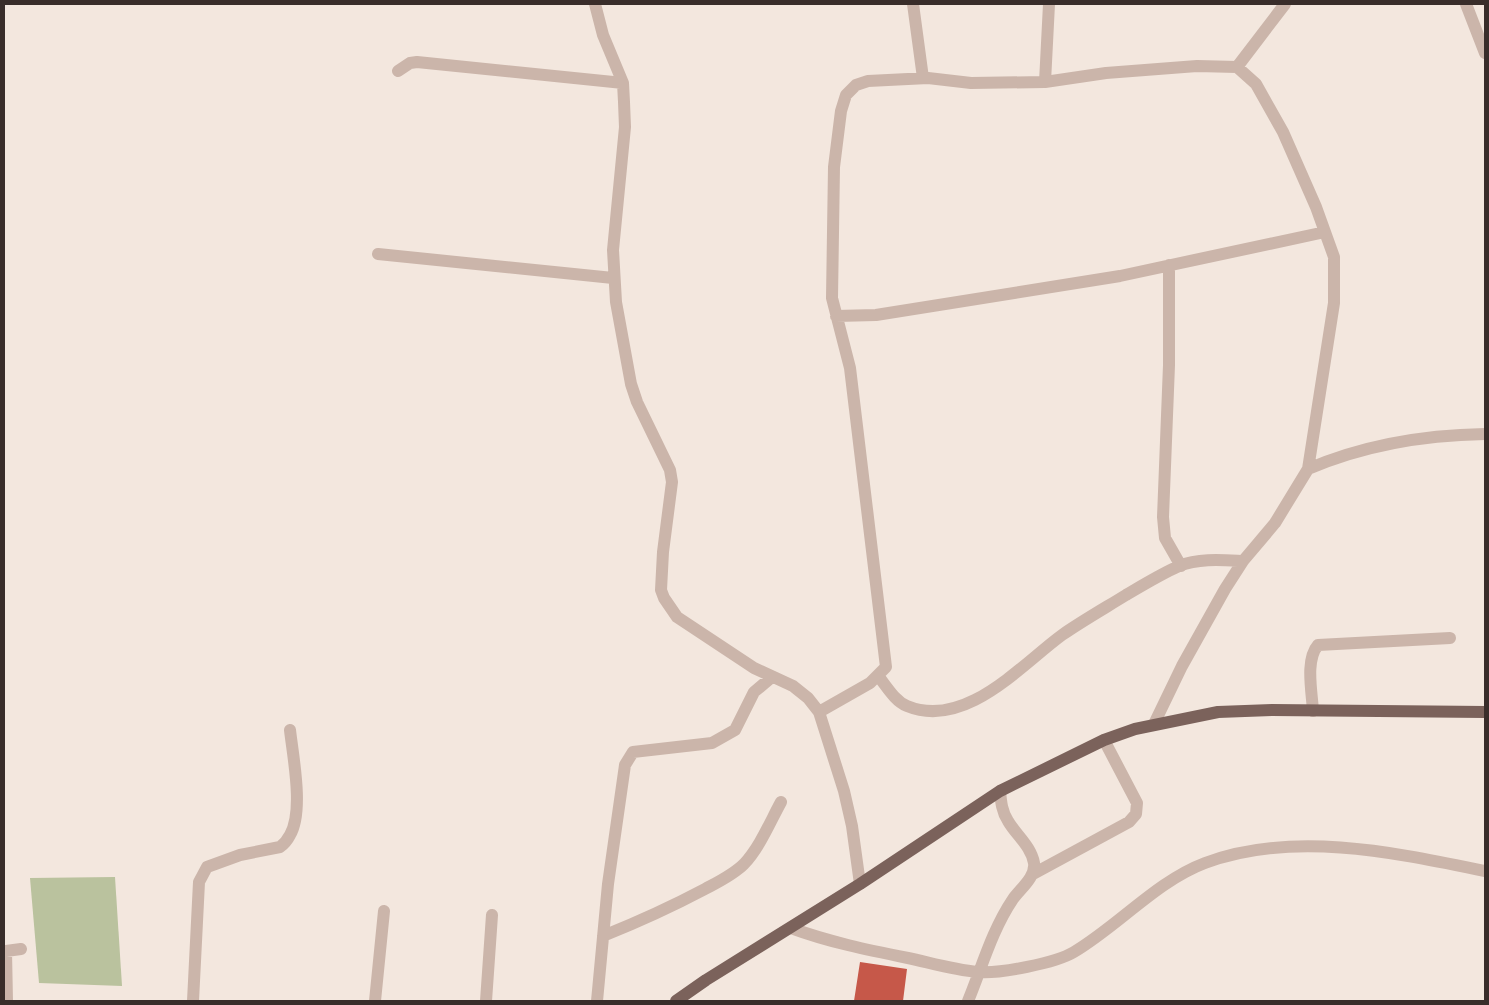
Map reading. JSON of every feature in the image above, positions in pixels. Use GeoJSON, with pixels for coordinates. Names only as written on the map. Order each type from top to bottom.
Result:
{"type":"FeatureCollection","features":[{"type":"Feature","properties":{"kind":"main road"},"geometry":{"type":"LineString","coordinates":[[676,1001],[706,980],[860,884],[1000,791],[1104,740],[1154,724],[1218,712],[1485,712]]}},
{"type":"Feature","properties":{"kind":"street"},"geometry":{"type":"LineString","coordinates":[[596,4],[603,35],[622,83],[624,127],[615,223],[613,278],[631,384],[637,402],[670,470],[672,482],[663,552],[661,590],[677,617],[772,677],[793,686],[808,698],[819,712],[844,791],[852,826],[860,884]]}},
{"type":"Feature","properties":{"kind":"street"},"geometry":{"type":"LineString","coordinates":[[913,4],[923,78]]}},
{"type":"Feature","properties":{"kind":"street"},"geometry":{"type":"LineString","coordinates":[[1045,82],[1049,4]]}},
{"type":"Feature","properties":{"kind":"street"},"geometry":{"type":"LineString","coordinates":[[1237,67],[1285,4]]}},
{"type":"Feature","properties":{"kind":"street"},"geometry":{"type":"LineString","coordinates":[[1466,4],[1485,53]]}},
{"type":"Feature","properties":{"kind":"street"},"geometry":{"type":"LineString","coordinates":[[398,71],[410,63],[418,62],[622,83]]}},
{"type":"Feature","properties":{"kind":"street"},"geometry":{"type":"LineString","coordinates":[[819,712],[879,676],[886,667],[875,560],[847,352],[832,298],[834,167],[843,101],[850,90],[863,82],[923,78],[971,83],[1045,82],[1106,73],[1197,66],[1237,67],[1256,84],[1283,132],[1325,232],[1334,257],[1334,302],[1308,468],[1275,523],[1243,561],[1203,628],[1154,724]]}},
{"type":"Feature","properties":{"kind":"street"},"geometry":{"type":"LineString","coordinates":[[836,316],[876,315],[1120,276],[1325,232]]}},
{"type":"Feature","properties":{"kind":"street"},"geometry":{"type":"LineString","coordinates":[[378,254],[613,278]]}},
{"type":"Feature","properties":{"kind":"street"},"geometry":{"type":"LineString","coordinates":[[1169,265],[1169,365],[1163,517],[1165,538],[1180,566]]}},
{"type":"Feature","properties":{"kind":"street"},"geometry":{"type":"LineString","coordinates":[[1308,468],[1370,447],[1408,441],[1485,434]]}},
{"type":"Feature","properties":{"kind":"street"},"geometry":{"type":"LineString","coordinates":[[879,676],[895,698],[906,706],[923,710],[947,709],[978,698],[1004,682],[1074,626],[1180,566],[1208,560],[1243,561]]}},
{"type":"Feature","properties":{"kind":"street"},"geometry":{"type":"LineString","coordinates":[[1313,711],[1311,660],[1314,650],[1318,645],[1450,638]]}},
{"type":"Feature","properties":{"kind":"street"},"geometry":{"type":"LineString","coordinates":[[597,1001],[608,884],[625,765],[633,752],[712,743],[735,730],[754,692],[772,677]]}},
{"type":"Feature","properties":{"kind":"street"},"geometry":{"type":"LineString","coordinates":[[193,1001],[198,882],[207,867],[240,855],[280,847],[290,835],[296,818],[295,771],[290,730]]}},
{"type":"Feature","properties":{"kind":"street"},"geometry":{"type":"LineString","coordinates":[[1032,874],[1129,822],[1136,814],[1137,803],[1104,740]]}},
{"type":"Feature","properties":{"kind":"street"},"geometry":{"type":"LineString","coordinates":[[968,1001],[980,972],[988,945],[1003,916],[1032,874],[1034,864],[1030,852],[1008,821],[1002,808],[1000,791]]}},
{"type":"Feature","properties":{"kind":"street"},"geometry":{"type":"LineString","coordinates":[[603,936],[680,902],[723,880],[743,865],[759,844],[781,802]]}},
{"type":"Feature","properties":{"kind":"street"},"geometry":{"type":"LineString","coordinates":[[791,928],[858,948],[980,972],[1039,964],[1072,953],[1180,876],[1204,864],[1250,851],[1298,848],[1366,849],[1485,871]]}},
{"type":"Feature","properties":{"kind":"street"},"geometry":{"type":"LineString","coordinates":[[375,1001],[384,911]]}},
{"type":"Feature","properties":{"kind":"street"},"geometry":{"type":"LineString","coordinates":[[486,1001],[492,915]]}},
{"type":"Feature","properties":{"kind":"street"},"geometry":{"type":"LineString","coordinates":[[7,1001],[6,951],[21,950]]}},
{"type":"Feature","properties":{"kind":"green space"},"geometry":{"type":"Polygon","coordinates":[[[115,877],[122,986],[39,983],[30,878],[115,877]]]}},
{"type":"Feature","properties":{"kind":"building"},"geometry":{"type":"Polygon","coordinates":[[[860,962],[907,969],[903,1001],[854,1001],[860,962]]]}}]}
